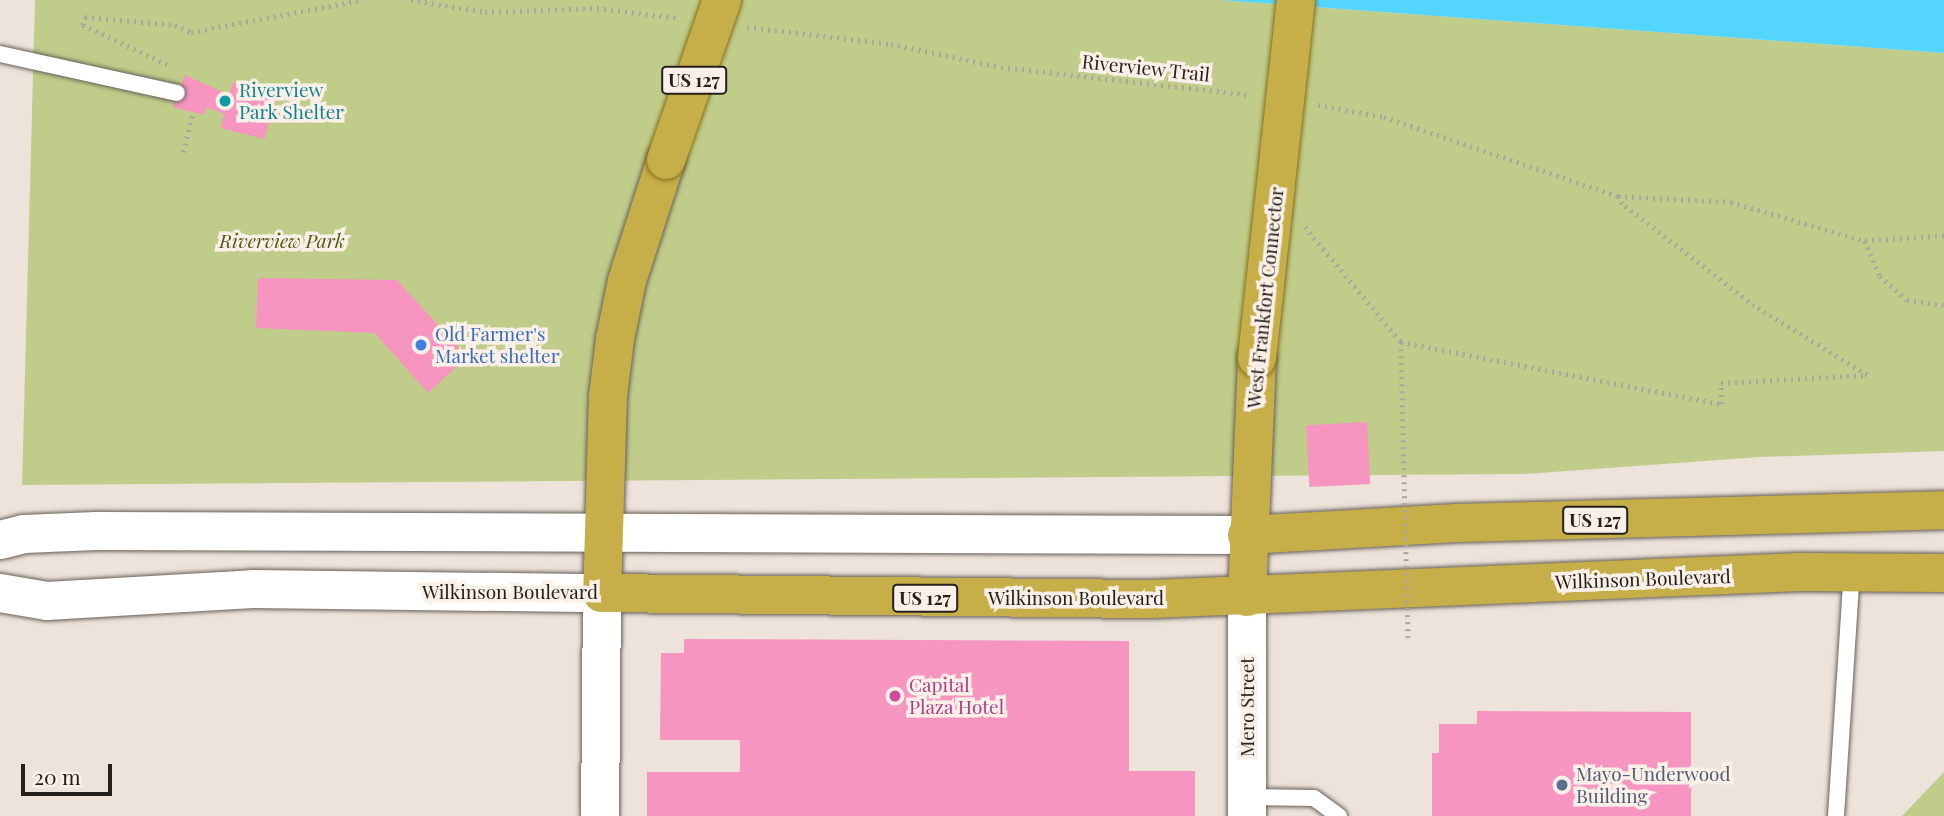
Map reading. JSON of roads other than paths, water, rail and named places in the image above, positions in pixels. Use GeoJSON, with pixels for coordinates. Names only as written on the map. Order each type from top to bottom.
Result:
{"type":"FeatureCollection","features":[{"type":"Feature","properties":{"kind":"highway","name":"West Frankfort Connector"},"geometry":{"type":"LineString","coordinates":[[1247,597],[1247,536],[1257,358],[1296,0]]}},
{"type":"Feature","properties":{"kind":"highway","name":"US 127"},"geometry":{"type":"LineString","coordinates":[[602,593],[608,396],[615,340],[631,269],[666,160],[730,13]]}},
{"type":"Feature","properties":{"kind":"highway","name":"US 127"},"geometry":{"type":"LineString","coordinates":[[1247,536],[1457,523],[1944,510]]}},
{"type":"Feature","properties":{"kind":"highway","name":"Wilkinson Boulevard"},"geometry":{"type":"LineString","coordinates":[[602,593],[1247,597],[1852,571],[1944,573]]}},
{"type":"Feature","properties":{"kind":"main road"},"geometry":{"type":"LineString","coordinates":[[0,540],[24,534],[96,531],[1247,536]]}},
{"type":"Feature","properties":{"kind":"main road","name":"Wilkinson Boulevard"},"geometry":{"type":"LineString","coordinates":[[0,593],[47,601],[253,589],[602,593]]}},
{"type":"Feature","properties":{"kind":"main road"},"geometry":{"type":"LineString","coordinates":[[600,816],[602,593]]}},
{"type":"Feature","properties":{"kind":"main road","name":"Mero Street"},"geometry":{"type":"LineString","coordinates":[[1247,597],[1247,807]]}},
{"type":"Feature","properties":{"kind":"lane"},"geometry":{"type":"LineString","coordinates":[[0,54],[177,93]]}},
{"type":"Feature","properties":{"kind":"lane"},"geometry":{"type":"LineString","coordinates":[[1836,816],[1852,571]]}},
{"type":"Feature","properties":{"kind":"lane"},"geometry":{"type":"LineString","coordinates":[[1247,807],[1314,798],[1339,816]]}},
{"type":"Feature","properties":{"kind":"water"},"geometry":{"type":"Polygon","coordinates":[[[1220,0],[1944,0],[1944,53],[1220,0]]]}},
{"type":"Feature","properties":{"kind":"place","name":"Riverview Park Shelter"},"geometry":{"type":"Point","coordinates":[225,101]}},
{"type":"Feature","properties":{"kind":"place","name":"Old Farmer's Market shelter"},"geometry":{"type":"Point","coordinates":[421,345]}},
{"type":"Feature","properties":{"kind":"place","name":"Capital Plaza Hotel"},"geometry":{"type":"Point","coordinates":[895,696]}},
{"type":"Feature","properties":{"kind":"place","name":"Mayo-Underwood Building"},"geometry":{"type":"Point","coordinates":[1562,785]}},
{"type":"Feature","properties":{"kind":"park label","name":"Riverview Park"},"geometry":{"type":"Point","coordinates":[282,241]}}]}
